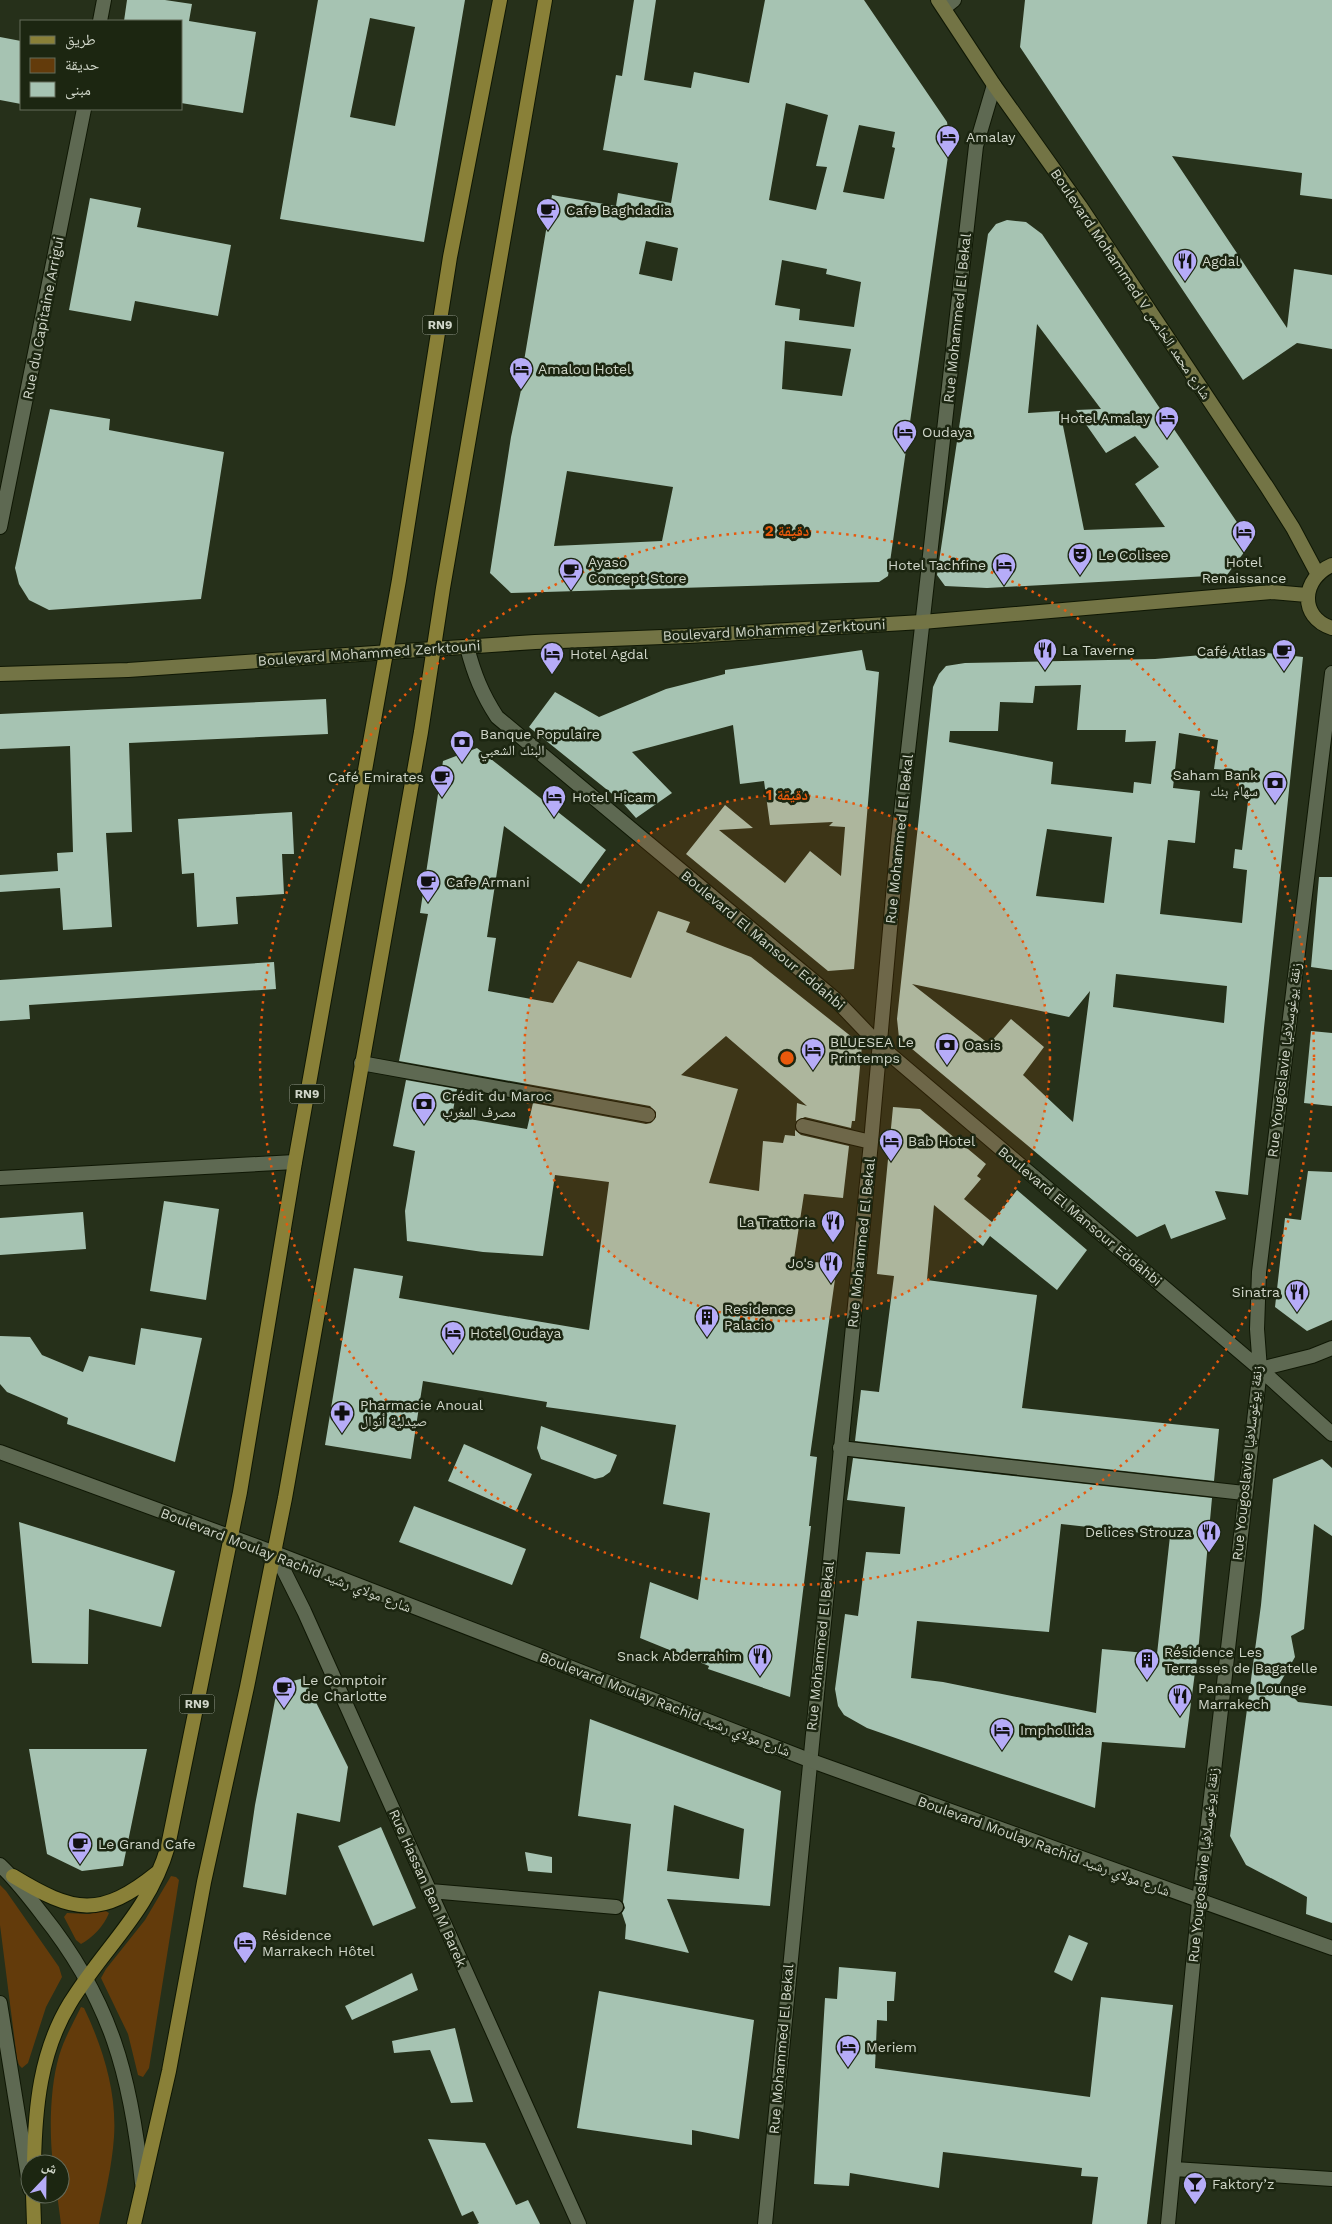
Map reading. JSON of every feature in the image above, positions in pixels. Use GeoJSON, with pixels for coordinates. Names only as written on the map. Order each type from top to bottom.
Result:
{"type":"FeatureCollection","features":[{"type":"Feature","properties":{"kind":"main road","name":"RN9"},"geometry":{"type":"LineString","coordinates":[[35,2154],[38,2095],[49,2050],[60,2021],[86,1979],[142,1906],[161,1870],[174,1818],[231,1538],[386,651],[450,258],[500,0]]}},
{"type":"Feature","properties":{"kind":"main road"},"geometry":{"type":"LineString","coordinates":[[134,2224],[168,2071],[204,1882],[275,1553],[420,741],[433,649],[545,0]]}},
{"type":"Feature","properties":{"kind":"main road","name":"Boulevard Mohammed V شارع محمد الخامس"},"geometry":{"type":"LineString","coordinates":[[946,3],[994,85],[1080,206],[1293,528],[1316,573]]}},
{"type":"Feature","properties":{"kind":"main road"},"geometry":{"type":"LineString","coordinates":[[1332,564],[1316,573],[1307,595],[1310,612],[1316,620],[1332,628]]}},
{"type":"Feature","properties":{"kind":"main road","name":"Boulevard Mohammed Zerktouni"},"geometry":{"type":"LineString","coordinates":[[0,674],[128,670],[386,651],[922,622],[1272,592],[1307,595]]}},
{"type":"Feature","properties":{"kind":"main road"},"geometry":{"type":"LineString","coordinates":[[12,1876],[56,1901],[89,1906],[124,1896],[161,1870]]}},
{"type":"Feature","properties":{"kind":"main road"},"geometry":{"type":"LineString","coordinates":[[32,2204],[34,2224]]}},
{"type":"Feature","properties":{"kind":"street"},"geometry":{"type":"LineString","coordinates":[[100,20],[104,0]]}},
{"type":"Feature","properties":{"kind":"street","name":"Rue Mohammed El Bekal"},"geometry":{"type":"LineString","coordinates":[[765,2224],[871,1142],[898,840],[976,146],[994,85]]}},
{"type":"Feature","properties":{"kind":"street","name":"Rue du Capitaine Arrigui"},"geometry":{"type":"LineString","coordinates":[[0,527],[84,110]]}},
{"type":"Feature","properties":{"kind":"street","name":"Boulevard El Mansour Eddahbi"},"geometry":{"type":"LineString","coordinates":[[467,647],[480,687],[497,717],[835,999],[879,1045],[1260,1369],[1332,1434]]}},
{"type":"Feature","properties":{"kind":"street","name":"Rue Yougoslavie زنقة يوغوسلافيا"},"geometry":{"type":"LineString","coordinates":[[1168,2224],[1199,1902],[1244,1493],[1260,1369],[1257,1329],[1259,1272],[1332,673]]}},
{"type":"Feature","properties":{"kind":"street"},"geometry":{"type":"LineString","coordinates":[[361,1063],[648,1115]]}},
{"type":"Feature","properties":{"kind":"street"},"geometry":{"type":"LineString","coordinates":[[803,1126],[871,1142]]}},
{"type":"Feature","properties":{"kind":"street"},"geometry":{"type":"LineString","coordinates":[[0,1178],[296,1162]]}},
{"type":"Feature","properties":{"kind":"street"},"geometry":{"type":"LineString","coordinates":[[1260,1369],[1312,1356],[1332,1348]]}},
{"type":"Feature","properties":{"kind":"street"},"geometry":{"type":"LineString","coordinates":[[840,1448],[1244,1493]]}},
{"type":"Feature","properties":{"kind":"street","name":"Boulevard Moulay Rachid شارع مولاي رشيد"},"geometry":{"type":"LineString","coordinates":[[0,1452],[275,1553],[809,1760],[1199,1902],[1332,1948]]}},
{"type":"Feature","properties":{"kind":"street","name":"Rue Hassan Ben M Barek"},"geometry":{"type":"LineString","coordinates":[[275,1553],[304,1611],[578,2224]]}},
{"type":"Feature","properties":{"kind":"street"},"geometry":{"type":"LineString","coordinates":[[0,1865],[12,1876],[62,1940],[86,1979],[106,2018],[123,2065],[137,2135],[142,2189]]}},
{"type":"Feature","properties":{"kind":"street"},"geometry":{"type":"LineString","coordinates":[[430,1891],[616,1907]]}},
{"type":"Feature","properties":{"kind":"street"},"geometry":{"type":"LineString","coordinates":[[0,2003],[24,2154]]}},
{"type":"Feature","properties":{"kind":"street"},"geometry":{"type":"LineString","coordinates":[[1174,2169],[1332,2180]]}},
{"type":"Feature","properties":{"kind":"green space"},"geometry":{"type":"Polygon","coordinates":[[[171,1876],[179,1880],[149,2068],[143,2077],[138,2075],[128,2034],[101,1978],[145,1920],[171,1876]]]}},
{"type":"Feature","properties":{"kind":"green space"},"geometry":{"type":"Polygon","coordinates":[[[0,1885],[59,1967],[62,1977],[46,2007],[28,2063],[22,2068],[17,2059],[0,1925],[0,1885]]]}},
{"type":"Feature","properties":{"kind":"green space"},"geometry":{"type":"Polygon","coordinates":[[[104,1910],[109,1913],[101,1927],[81,1944],[76,1940],[64,1917],[67,1913],[89,1914],[104,1910]]]}},
{"type":"Feature","properties":{"kind":"green space"},"geometry":{"type":"Polygon","coordinates":[[[81,2007],[84,2008],[103,2055],[111,2087],[114,2137],[99,2224],[61,2224],[58,2204],[70,2204],[70,2154],[52,2154],[52,2095],[56,2068],[69,2031],[81,2007]]]}},
{"type":"Feature","properties":{"kind":"building"},"geometry":{"type":"Polygon","coordinates":[[[127,0],[165,0],[192,4],[189,21],[256,32],[243,113],[182,103],[182,20],[124,20],[127,0]]]}},
{"type":"Feature","properties":{"kind":"building"},"geometry":{"type":"Polygon","coordinates":[[[318,0],[465,0],[424,242],[280,219],[318,0]],[[370,18],[350,117],[395,126],[415,27],[370,18]]]}},
{"type":"Feature","properties":{"kind":"building"},"geometry":{"type":"Polygon","coordinates":[[[634,0],[656,0],[644,80],[691,88],[694,72],[749,83],[765,0],[864,0],[947,122],[950,142],[888,576],[879,582],[511,593],[490,573],[511,437],[527,362],[524,361],[552,195],[616,206],[618,193],[671,203],[678,163],[603,150],[616,75],[622,76],[634,0]],[[786,103],[769,200],[816,210],[827,167],[816,166],[828,115],[786,103]],[[859,125],[843,192],[884,199],[895,148],[892,147],[895,132],[859,125]],[[646,241],[639,274],[672,281],[678,248],[646,241]],[[782,260],[775,305],[800,309],[799,320],[854,327],[861,282],[826,274],[827,269],[782,260]],[[785,341],[782,389],[842,396],[851,349],[785,341]],[[567,471],[554,546],[662,541],[673,487],[567,471]]]}},
{"type":"Feature","properties":{"kind":"building"},"geometry":{"type":"Polygon","coordinates":[[[1025,0],[1332,0],[1332,199],[1300,195],[1302,173],[1172,156],[1287,328],[1294,269],[1332,275],[1332,349],[1297,343],[1243,380],[1020,47],[1025,0]]]}},
{"type":"Feature","properties":{"kind":"building"},"geometry":{"type":"Polygon","coordinates":[[[0,37],[20,41],[20,104],[0,100],[0,37]]]}},
{"type":"Feature","properties":{"kind":"building"},"geometry":{"type":"Polygon","coordinates":[[[90,198],[141,208],[137,227],[231,245],[218,316],[135,301],[131,321],[69,310],[90,198]]]}},
{"type":"Feature","properties":{"kind":"building"},"geometry":{"type":"Polygon","coordinates":[[[1007,220],[1026,222],[1042,234],[1251,543],[1227,575],[987,588],[945,586],[937,575],[988,234],[996,224],[1007,220]],[[1037,324],[1028,413],[1060,411],[1084,530],[1165,527],[1135,484],[1159,467],[1135,436],[1106,453],[1076,410],[1101,409],[1037,324]]]}},
{"type":"Feature","properties":{"kind":"building"},"geometry":{"type":"Polygon","coordinates":[[[50,409],[110,419],[109,430],[224,452],[201,599],[49,610],[29,600],[19,584],[15,568],[50,409]]]}},
{"type":"Feature","properties":{"kind":"building"},"geometry":{"type":"Polygon","coordinates":[[[862,650],[866,670],[879,672],[854,969],[828,971],[686,854],[725,805],[753,828],[719,830],[785,883],[810,851],[841,876],[845,827],[829,826],[833,822],[770,825],[764,781],[740,784],[733,725],[632,752],[672,793],[636,818],[621,801],[529,727],[555,692],[599,717],[666,689],[725,674],[725,670],[862,650]]]}},
{"type":"Feature","properties":{"kind":"building"},"geometry":{"type":"Polygon","coordinates":[[[1249,651],[1303,657],[1248,1195],[1215,1191],[1226,1219],[1171,1239],[1165,1224],[1137,1237],[899,1038],[897,1019],[933,687],[939,674],[946,666],[965,663],[1155,659],[1249,651]],[[1081,685],[1035,686],[1033,703],[1000,702],[998,731],[950,731],[949,742],[1053,762],[1051,784],[1133,793],[1134,782],[1151,784],[1156,741],[1125,742],[1126,730],[1077,730],[1081,685]],[[1179,733],[1173,788],[1200,791],[1195,843],[1168,840],[1160,914],[1242,923],[1247,870],[1233,868],[1235,849],[1242,850],[1249,794],[1238,793],[1240,771],[1214,769],[1218,740],[1179,733]],[[1047,829],[1036,896],[1104,903],[1112,837],[1047,829]],[[1116,974],[1113,1007],[1224,1023],[1227,986],[1116,974]],[[912,984],[989,1044],[1011,1019],[1044,1047],[1023,1075],[1073,1122],[1090,991],[1069,1017],[912,984]]]}},
{"type":"Feature","properties":{"kind":"building"},"geometry":{"type":"Polygon","coordinates":[[[326,699],[328,734],[129,743],[132,832],[106,833],[112,927],[63,930],[60,888],[0,892],[0,875],[58,871],[57,853],[73,852],[70,746],[0,749],[0,714],[326,699]]]}},
{"type":"Feature","properties":{"kind":"building"},"geometry":{"type":"Polygon","coordinates":[[[477,748],[606,850],[581,884],[504,826],[487,937],[496,938],[488,991],[553,1003],[578,961],[631,978],[658,911],[690,922],[686,932],[751,957],[862,1045],[855,1121],[852,1121],[851,1128],[805,1117],[796,1121],[797,1103],[807,1106],[726,1036],[681,1075],[738,1089],[709,1183],[759,1191],[763,1141],[783,1143],[785,1135],[795,1136],[795,1130],[801,1135],[849,1146],[843,1198],[804,1194],[794,1259],[837,1265],[810,1456],[817,1457],[809,1526],[811,1526],[790,1697],[708,1669],[709,1666],[640,1638],[650,1582],[698,1600],[710,1513],[663,1504],[676,1425],[546,1407],[547,1402],[423,1381],[411,1459],[325,1445],[354,1268],[403,1276],[399,1298],[589,1330],[609,1182],[555,1175],[543,1256],[483,1252],[407,1241],[405,1211],[415,1151],[393,1146],[406,1080],[457,1089],[452,1116],[527,1129],[533,1103],[646,1124],[651,1123],[656,1117],[656,1112],[650,1106],[399,1061],[428,914],[420,913],[443,761],[477,748]]]}},
{"type":"Feature","properties":{"kind":"building"},"geometry":{"type":"Polygon","coordinates":[[[292,812],[294,854],[282,854],[284,894],[236,897],[238,924],[197,927],[194,873],[182,874],[178,819],[292,812]]]}},
{"type":"Feature","properties":{"kind":"building"},"geometry":{"type":"Polygon","coordinates":[[[1319,877],[1332,877],[1332,970],[1311,967],[1319,877]]]}},
{"type":"Feature","properties":{"kind":"building"},"geometry":{"type":"Polygon","coordinates":[[[274,962],[276,989],[29,1005],[30,1019],[0,1021],[0,980],[274,962]]]}},
{"type":"Feature","properties":{"kind":"building"},"geometry":{"type":"Polygon","coordinates":[[[1311,1031],[1332,1033],[1332,1106],[1304,1103],[1311,1031]]]}},
{"type":"Feature","properties":{"kind":"building"},"geometry":{"type":"Polygon","coordinates":[[[893,1107],[920,1109],[986,1164],[977,1176],[981,1179],[964,1199],[992,1222],[1017,1190],[1087,1250],[1057,1290],[990,1236],[983,1246],[934,1205],[927,1280],[1037,1295],[1022,1408],[1219,1429],[1214,1481],[855,1441],[861,1390],[879,1392],[894,1276],[877,1274],[893,1107]]]}},
{"type":"Feature","properties":{"kind":"building"},"geometry":{"type":"Polygon","coordinates":[[[1308,1171],[1332,1172],[1332,1320],[1307,1331],[1275,1307],[1285,1218],[1301,1220],[1308,1171]]]}},
{"type":"Feature","properties":{"kind":"building"},"geometry":{"type":"Polygon","coordinates":[[[164,1201],[219,1209],[206,1300],[150,1291],[164,1201]]]}},
{"type":"Feature","properties":{"kind":"building"},"geometry":{"type":"Polygon","coordinates":[[[83,1212],[86,1249],[0,1255],[0,1218],[83,1212]]]}},
{"type":"Feature","properties":{"kind":"building"},"geometry":{"type":"Polygon","coordinates":[[[141,1328],[202,1338],[175,1462],[67,1424],[68,1418],[7,1392],[0,1384],[0,1336],[30,1337],[42,1355],[83,1372],[89,1356],[135,1365],[141,1328]]]}},
{"type":"Feature","properties":{"kind":"building"},"geometry":{"type":"Polygon","coordinates":[[[541,1426],[617,1455],[610,1472],[603,1477],[595,1479],[541,1459],[537,1448],[541,1426]]]}},
{"type":"Feature","properties":{"kind":"building"},"geometry":{"type":"Polygon","coordinates":[[[464,1444],[532,1474],[516,1511],[448,1481],[464,1444]]]}},
{"type":"Feature","properties":{"kind":"building"},"geometry":{"type":"Polygon","coordinates":[[[853,1458],[1212,1498],[1199,1642],[1185,1748],[1102,1742],[1095,1808],[867,1728],[844,1715],[838,1706],[835,1689],[845,1614],[858,1616],[866,1552],[900,1554],[905,1507],[847,1500],[853,1458]],[[1061,1524],[1049,1632],[917,1621],[911,1678],[943,1682],[1096,1713],[1102,1649],[1157,1654],[1170,1536],[1061,1524]]]}},
{"type":"Feature","properties":{"kind":"building"},"geometry":{"type":"Polygon","coordinates":[[[1322,1459],[1332,1468],[1332,1536],[1314,1524],[1304,1629],[1291,1636],[1295,1657],[1280,1683],[1298,1702],[1332,1706],[1332,1923],[1306,1914],[1307,1897],[1246,1865],[1230,1836],[1261,1605],[1273,1479],[1322,1459]]]}},
{"type":"Feature","properties":{"kind":"building"},"geometry":{"type":"Polygon","coordinates":[[[414,1506],[526,1549],[512,1585],[399,1542],[414,1506]]]}},
{"type":"Feature","properties":{"kind":"building"},"geometry":{"type":"Polygon","coordinates":[[[19,1522],[175,1571],[161,1627],[89,1609],[88,1664],[32,1663],[19,1522]]]}},
{"type":"Feature","properties":{"kind":"building"},"geometry":{"type":"Polygon","coordinates":[[[304,1678],[348,1767],[340,1822],[297,1813],[286,1895],[243,1887],[255,1805],[275,1700],[279,1690],[289,1682],[304,1678]]]}},
{"type":"Feature","properties":{"kind":"building"},"geometry":{"type":"Polygon","coordinates":[[[590,1719],[781,1791],[770,1906],[667,1899],[689,1953],[625,1939],[626,1925],[622,1913],[625,1908],[623,1902],[631,1824],[578,1816],[590,1719]],[[674,1805],[667,1871],[739,1879],[744,1829],[674,1805]]]}},
{"type":"Feature","properties":{"kind":"building"},"geometry":{"type":"Polygon","coordinates":[[[29,1749],[147,1749],[123,1866],[82,1871],[47,1854],[29,1749]]]}},
{"type":"Feature","properties":{"kind":"building"},"geometry":{"type":"Polygon","coordinates":[[[381,1827],[416,1908],[373,1926],[338,1846],[381,1827]]]}},
{"type":"Feature","properties":{"kind":"building"},"geometry":{"type":"Polygon","coordinates":[[[525,1852],[552,1857],[552,1873],[528,1871],[525,1852]]]}},
{"type":"Feature","properties":{"kind":"building"},"geometry":{"type":"Polygon","coordinates":[[[1069,1935],[1088,1943],[1072,1981],[1054,1972],[1069,1935]]]}},
{"type":"Feature","properties":{"kind":"building"},"geometry":{"type":"Polygon","coordinates":[[[839,1967],[896,1972],[894,2001],[887,2001],[887,2021],[877,2020],[875,2068],[1090,2097],[1101,1997],[1173,2005],[1147,2224],[1092,2224],[1098,2177],[1081,2176],[1082,2168],[943,2152],[939,2188],[850,2173],[849,2186],[814,2184],[825,1998],[837,1999],[839,1967]]]}},
{"type":"Feature","properties":{"kind":"building"},"geometry":{"type":"Polygon","coordinates":[[[412,1973],[418,1990],[352,2020],[345,2006],[412,1973]]]}},
{"type":"Feature","properties":{"kind":"building"},"geometry":{"type":"Polygon","coordinates":[[[599,1991],[754,2020],[739,2139],[692,2130],[692,2145],[577,2128],[599,1991]]]}},
{"type":"Feature","properties":{"kind":"building"},"geometry":{"type":"Polygon","coordinates":[[[455,2028],[473,2102],[451,2103],[430,2050],[394,2053],[392,2041],[455,2028]]]}},
{"type":"Feature","properties":{"kind":"building"},"geometry":{"type":"Polygon","coordinates":[[[428,2139],[485,2143],[516,2205],[528,2200],[540,2224],[477,2224],[479,2223],[473,2211],[462,2216],[428,2139]]]}},
{"type":"Feature","properties":{"kind":"place","name":"Amalay"},"geometry":{"type":"Point","coordinates":[948,158]}},
{"type":"Feature","properties":{"kind":"place","name":"Cafe Baghdadia"},"geometry":{"type":"Point","coordinates":[548,231]}},
{"type":"Feature","properties":{"kind":"place","name":"Agdal"},"geometry":{"type":"Point","coordinates":[1185,282]}},
{"type":"Feature","properties":{"kind":"place","name":"Amalou Hotel"},"geometry":{"type":"Point","coordinates":[521,390]}},
{"type":"Feature","properties":{"kind":"place","name":"Hotel Amalay"},"geometry":{"type":"Point","coordinates":[1167,439]}},
{"type":"Feature","properties":{"kind":"place","name":"Oudaya"},"geometry":{"type":"Point","coordinates":[905,453]}},
{"type":"Feature","properties":{"kind":"place","name":"Hotel Renaissance"},"geometry":{"type":"Point","coordinates":[1244,553]}},
{"type":"Feature","properties":{"kind":"place","name":"Le Colisee"},"geometry":{"type":"Point","coordinates":[1080,576]}},
{"type":"Feature","properties":{"kind":"place","name":"Hotel Tachfine"},"geometry":{"type":"Point","coordinates":[1004,586]}},
{"type":"Feature","properties":{"kind":"place","name":"Ayaso Concept Store"},"geometry":{"type":"Point","coordinates":[571,591]}},
{"type":"Feature","properties":{"kind":"place","name":"La Taverne"},"geometry":{"type":"Point","coordinates":[1045,671]}},
{"type":"Feature","properties":{"kind":"place","name":"Café Atlas"},"geometry":{"type":"Point","coordinates":[1284,672]}},
{"type":"Feature","properties":{"kind":"place","name":"Hotel Agdal"},"geometry":{"type":"Point","coordinates":[552,675]}},
{"type":"Feature","properties":{"kind":"place","name":"Banque Populaire البنك الشعبي"},"geometry":{"type":"Point","coordinates":[462,763]}},
{"type":"Feature","properties":{"kind":"place","name":"Café Emirates"},"geometry":{"type":"Point","coordinates":[442,798]}},
{"type":"Feature","properties":{"kind":"place","name":"Saham Bank سهام بنك"},"geometry":{"type":"Point","coordinates":[1275,804]}},
{"type":"Feature","properties":{"kind":"place","name":"Hotel Hicam"},"geometry":{"type":"Point","coordinates":[554,818]}},
{"type":"Feature","properties":{"kind":"place","name":"Cafe Armani"},"geometry":{"type":"Point","coordinates":[428,903]}},
{"type":"Feature","properties":{"kind":"place","name":"Oasis"},"geometry":{"type":"Point","coordinates":[947,1066]}},
{"type":"Feature","properties":{"kind":"place","name":"BLUESEA Le Printemps"},"geometry":{"type":"Point","coordinates":[813,1071]}},
{"type":"Feature","properties":{"kind":"place","name":"Crédit du Maroc مصرف المغرب"},"geometry":{"type":"Point","coordinates":[424,1125]}},
{"type":"Feature","properties":{"kind":"place","name":"Bab Hotel"},"geometry":{"type":"Point","coordinates":[891,1162]}},
{"type":"Feature","properties":{"kind":"place","name":"La Trattoria"},"geometry":{"type":"Point","coordinates":[833,1243]}},
{"type":"Feature","properties":{"kind":"place","name":"Jo's"},"geometry":{"type":"Point","coordinates":[831,1284]}},
{"type":"Feature","properties":{"kind":"place","name":"Sinatra"},"geometry":{"type":"Point","coordinates":[1297,1313]}},
{"type":"Feature","properties":{"kind":"place","name":"Residence Palacio"},"geometry":{"type":"Point","coordinates":[707,1338]}},
{"type":"Feature","properties":{"kind":"place","name":"Hotel Oudaya"},"geometry":{"type":"Point","coordinates":[453,1354]}},
{"type":"Feature","properties":{"kind":"place","name":"Pharmacie Anoual صيدلية أنوال"},"geometry":{"type":"Point","coordinates":[342,1434]}},
{"type":"Feature","properties":{"kind":"place","name":"Delices Strouza"},"geometry":{"type":"Point","coordinates":[1209,1553]}},
{"type":"Feature","properties":{"kind":"place","name":"Snack Abderrahim"},"geometry":{"type":"Point","coordinates":[760,1677]}},
{"type":"Feature","properties":{"kind":"place","name":"Résidence Les Terrasses de Bagatelle"},"geometry":{"type":"Point","coordinates":[1147,1681]}},
{"type":"Feature","properties":{"kind":"place","name":"Le Comptoir de Charlotte"},"geometry":{"type":"Point","coordinates":[284,1709]}},
{"type":"Feature","properties":{"kind":"place","name":"Paname Lounge Marrakech"},"geometry":{"type":"Point","coordinates":[1180,1717]}},
{"type":"Feature","properties":{"kind":"place","name":"Imphollida"},"geometry":{"type":"Point","coordinates":[1002,1751]}},
{"type":"Feature","properties":{"kind":"place","name":"Le Grand Cafe"},"geometry":{"type":"Point","coordinates":[80,1865]}},
{"type":"Feature","properties":{"kind":"place","name":"Résidence Marrakech Hôtel"},"geometry":{"type":"Point","coordinates":[245,1964]}},
{"type":"Feature","properties":{"kind":"place","name":"Meriem"},"geometry":{"type":"Point","coordinates":[848,2068]}},
{"type":"Feature","properties":{"kind":"place","name":"Faktory’z"},"geometry":{"type":"Point","coordinates":[1195,2205]}}]}
